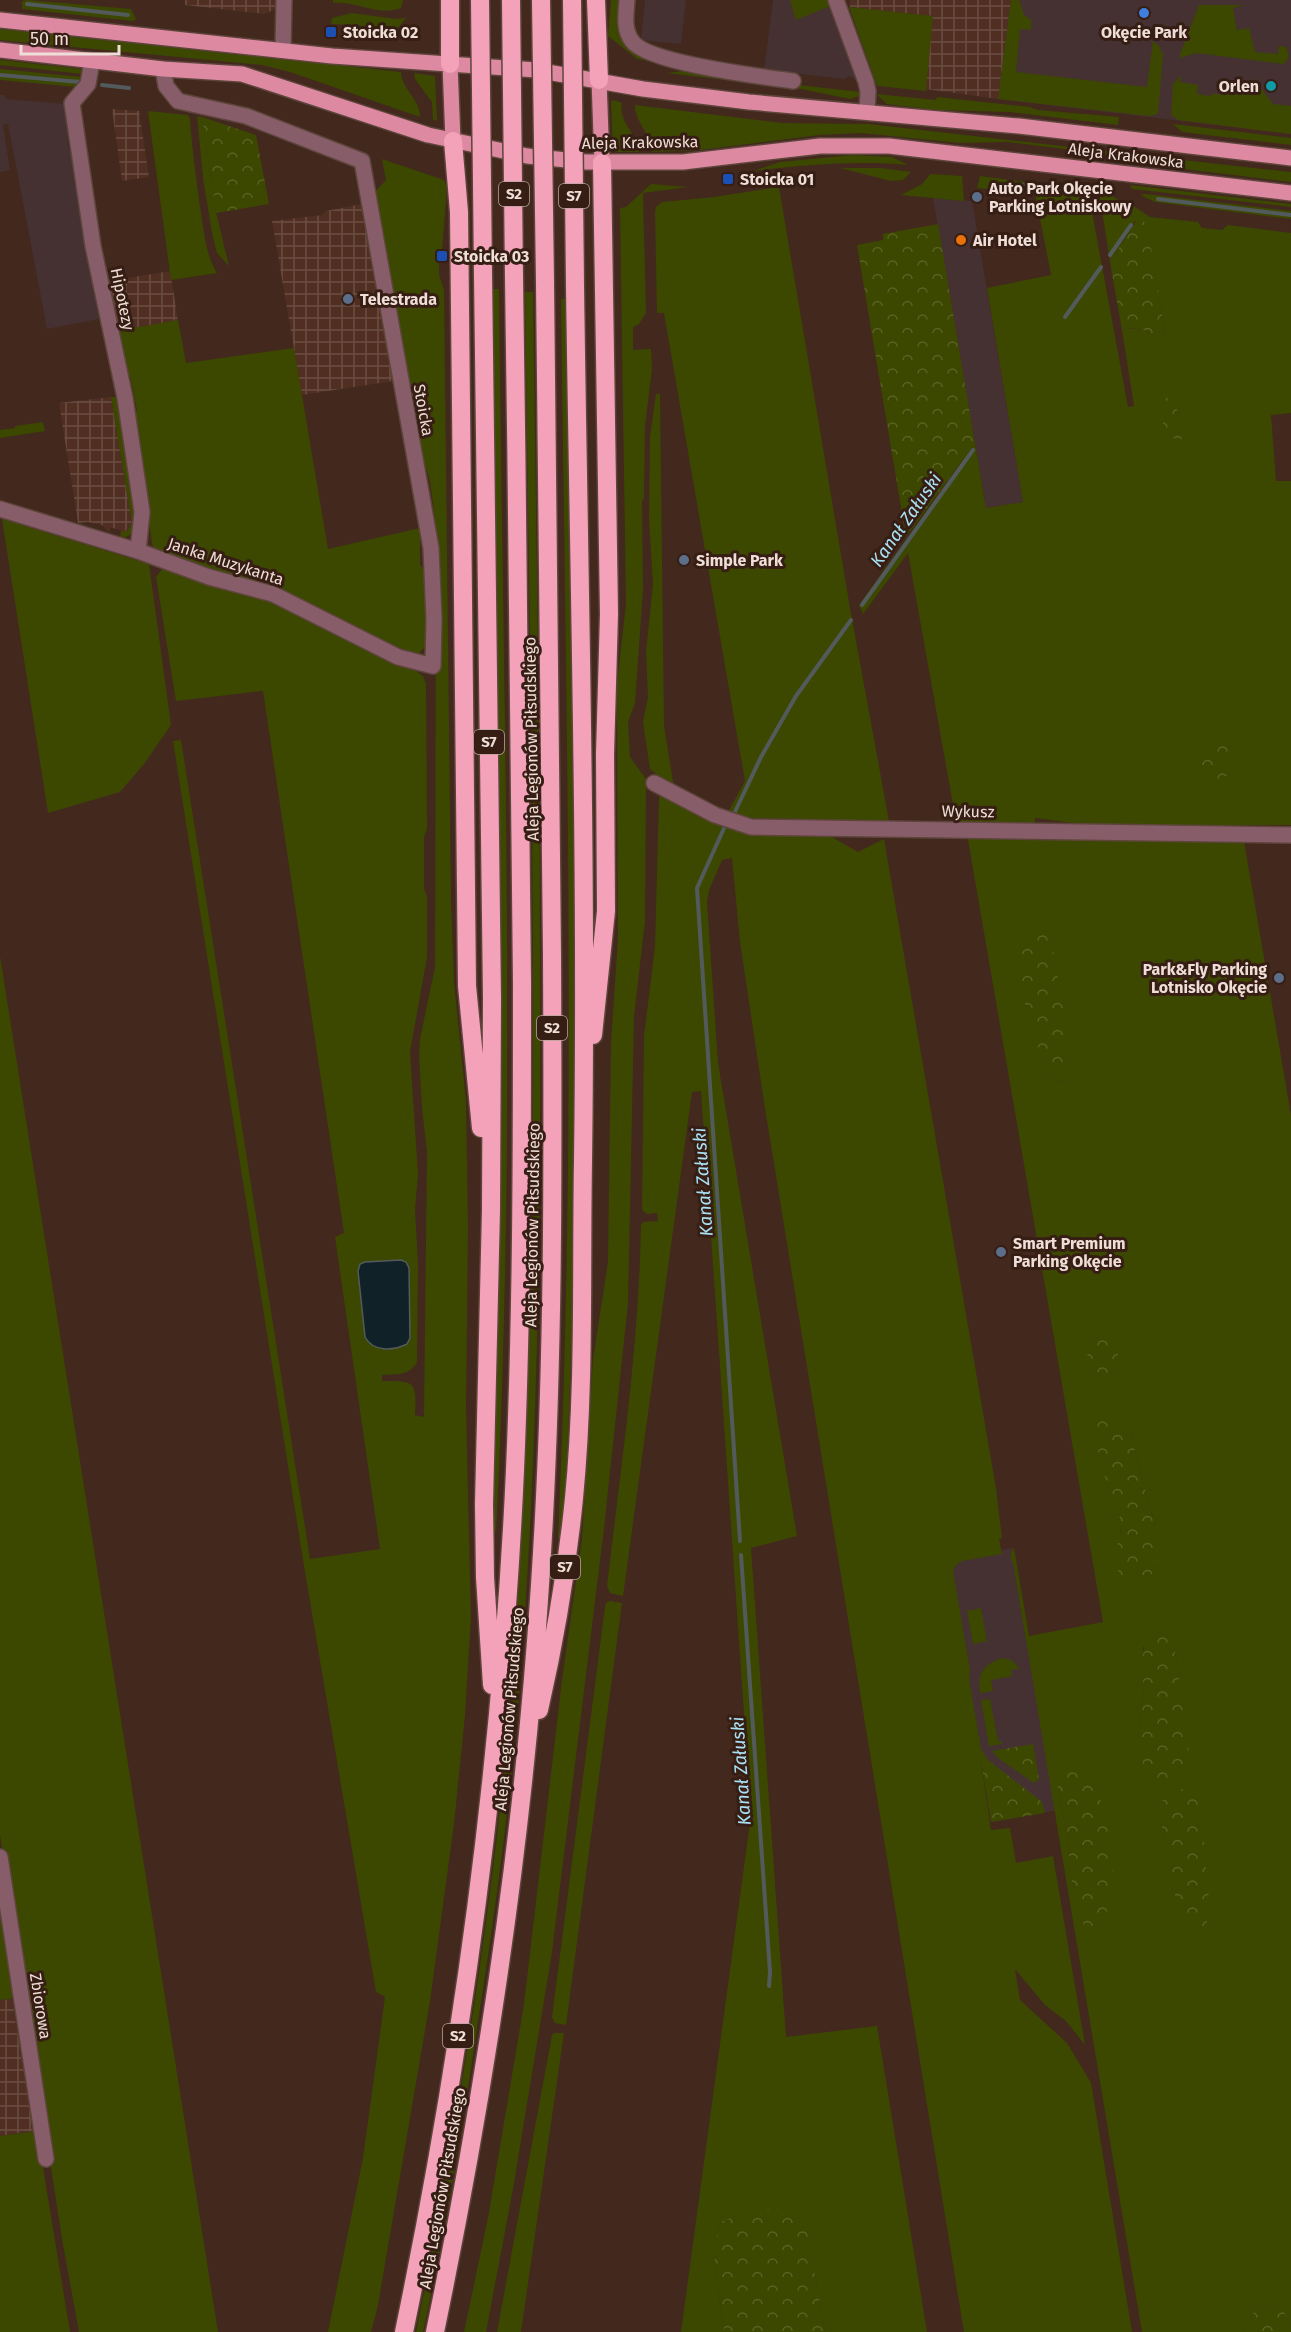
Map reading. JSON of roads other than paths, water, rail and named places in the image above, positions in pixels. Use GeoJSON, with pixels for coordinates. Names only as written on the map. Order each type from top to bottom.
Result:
{"type":"FeatureCollection","features":[{"type":"Feature","properties":{"kind":"highway"},"geometry":{"type":"LineString","coordinates":[[450,0],[450,64]]}},
{"type":"Feature","properties":{"kind":"highway","name":"S7"},"geometry":{"type":"LineString","coordinates":[[480,0],[492,998],[491,1210],[484,1504],[485,1577],[495,1738]]}},
{"type":"Feature","properties":{"kind":"highway","name":"Aleja Legionów Piłsudskiego"},"geometry":{"type":"LineString","coordinates":[[404,2332],[425,2232],[457,2046],[483,1855],[503,1663],[515,1473],[522,1208],[511,0]]}},
{"type":"Feature","properties":{"kind":"highway","name":"Aleja Legionów Piłsudskiego"},"geometry":{"type":"LineString","coordinates":[[435,2332],[456,2230],[494,2010],[524,1773],[540,1586],[550,1372],[553,1114],[541,0]]}},
{"type":"Feature","properties":{"kind":"highway","name":"S7"},"geometry":{"type":"LineString","coordinates":[[524,1773],[554,1645],[574,1495],[580,1358],[584,1090],[583,752],[572,0]]}},
{"type":"Feature","properties":{"kind":"highway"},"geometry":{"type":"LineString","coordinates":[[596,0],[599,80]]}},
{"type":"Feature","properties":{"kind":"highway"},"geometry":{"type":"LineString","coordinates":[[453,141],[459,212],[467,986],[491,1210]]}},
{"type":"Feature","properties":{"kind":"highway"},"geometry":{"type":"LineString","coordinates":[[584,1090],[597,1007],[606,911],[605,754],[609,614],[602,163]]}},
{"type":"Feature","properties":{"kind":"main road","name":"Aleja Krakowska"},"geometry":{"type":"LineString","coordinates":[[0,20],[406,62],[536,70],[644,89],[749,102],[1019,126],[1291,158]]}},
{"type":"Feature","properties":{"kind":"main road","name":"Aleja Krakowska"},"geometry":{"type":"LineString","coordinates":[[0,50],[162,69],[242,74],[453,141],[527,156],[602,163],[648,163],[703,160],[820,146],[889,146],[1291,193]]}},
{"type":"Feature","properties":{"kind":"main road"},"geometry":{"type":"LineString","coordinates":[[450,64],[453,141]]}},
{"type":"Feature","properties":{"kind":"main road"},"geometry":{"type":"LineString","coordinates":[[599,80],[602,163]]}},
{"type":"Feature","properties":{"kind":"street"},"geometry":{"type":"LineString","coordinates":[[283,50],[284,0]]}},
{"type":"Feature","properties":{"kind":"street"},"geometry":{"type":"LineString","coordinates":[[627,0],[626,18],[629,35],[632,42],[644,50],[705,67],[793,81]]}},
{"type":"Feature","properties":{"kind":"street"},"geometry":{"type":"LineString","coordinates":[[836,0],[866,81],[867,112]]}},
{"type":"Feature","properties":{"kind":"street","name":"Hipotezy"},"geometry":{"type":"LineString","coordinates":[[92,61],[88,84],[72,103],[93,246],[125,398],[139,490],[142,518],[138,551]]}},
{"type":"Feature","properties":{"kind":"street","name":"Stoicka"},"geometry":{"type":"LineString","coordinates":[[162,69],[166,87],[178,101],[246,116],[362,161],[431,548],[434,618],[433,666]]}},
{"type":"Feature","properties":{"kind":"street","name":"Janka Muzykanta"},"geometry":{"type":"LineString","coordinates":[[0,509],[138,551],[209,577],[273,594],[398,657],[433,666]]}},
{"type":"Feature","properties":{"kind":"street","name":"Wykusz"},"geometry":{"type":"LineString","coordinates":[[654,783],[715,815],[751,827],[1291,835]]}},
{"type":"Feature","properties":{"kind":"street","name":"Zbiorowa"},"geometry":{"type":"LineString","coordinates":[[0,1857],[46,2159]]}},
{"type":"Feature","properties":{"kind":"water"},"geometry":{"type":"Polygon","coordinates":[[[401,1260],[406,1262],[409,1268],[410,1338],[407,1344],[402,1346],[390,1349],[378,1348],[365,1337],[358,1271],[360,1264],[365,1262],[401,1260]]]}},
{"type":"Feature","properties":{"kind":"waterway"},"geometry":{"type":"LineString","coordinates":[[27,4],[128,15]]}},
{"type":"Feature","properties":{"kind":"waterway"},"geometry":{"type":"LineString","coordinates":[[0,75],[80,82]]}},
{"type":"Feature","properties":{"kind":"waterway"},"geometry":{"type":"LineString","coordinates":[[102,85],[129,88]]}},
{"type":"Feature","properties":{"kind":"waterway"},"geometry":{"type":"LineString","coordinates":[[1021,185],[1082,194]]}},
{"type":"Feature","properties":{"kind":"waterway"},"geometry":{"type":"LineString","coordinates":[[1158,199],[1291,215]]}},
{"type":"Feature","properties":{"kind":"waterway","name":"Kanał Załuski"},"geometry":{"type":"LineString","coordinates":[[1110,255],[1131,225]]}},
{"type":"Feature","properties":{"kind":"waterway","name":"Kanał Załuski"},"geometry":{"type":"LineString","coordinates":[[1065,317],[1101,267]]}},
{"type":"Feature","properties":{"kind":"waterway","name":"Kanał Załuski"},"geometry":{"type":"LineString","coordinates":[[862,605],[973,450]]}},
{"type":"Feature","properties":{"kind":"waterway","name":"Kanał Załuski"},"geometry":{"type":"LineString","coordinates":[[733,816],[761,757],[796,696],[851,620]]}},
{"type":"Feature","properties":{"kind":"waterway","name":"Kanał Załuski"},"geometry":{"type":"LineString","coordinates":[[725,826],[697,888],[740,1541]]}},
{"type":"Feature","properties":{"kind":"waterway","name":"Kanał Załuski"},"geometry":{"type":"LineString","coordinates":[[741,1555],[770,1972],[769,1986]]}},
{"type":"Feature","properties":{"kind":"place","name":"Okęcie Park"},"geometry":{"type":"Point","coordinates":[1144,13]}},
{"type":"Feature","properties":{"kind":"place","name":"Stoicka 02"},"geometry":{"type":"Point","coordinates":[331,32]}},
{"type":"Feature","properties":{"kind":"place","name":"Orlen"},"geometry":{"type":"Point","coordinates":[1271,86]}},
{"type":"Feature","properties":{"kind":"place","name":"Stoicka 01"},"geometry":{"type":"Point","coordinates":[728,179]}},
{"type":"Feature","properties":{"kind":"place","name":"Auto Park Okęcie Parking Lotniskowy"},"geometry":{"type":"Point","coordinates":[977,197]}},
{"type":"Feature","properties":{"kind":"place","name":"Air Hotel"},"geometry":{"type":"Point","coordinates":[961,240]}},
{"type":"Feature","properties":{"kind":"place","name":"Stoicka 03"},"geometry":{"type":"Point","coordinates":[442,256]}},
{"type":"Feature","properties":{"kind":"place","name":"Telestrada"},"geometry":{"type":"Point","coordinates":[348,299]}},
{"type":"Feature","properties":{"kind":"place","name":"Simple Park"},"geometry":{"type":"Point","coordinates":[684,560]}},
{"type":"Feature","properties":{"kind":"place","name":"Park&Fly Parking Lotnisko Okęcie"},"geometry":{"type":"Point","coordinates":[1279,978]}},
{"type":"Feature","properties":{"kind":"place","name":"Smart Premium Parking Okęcie"},"geometry":{"type":"Point","coordinates":[1001,1252]}}]}
